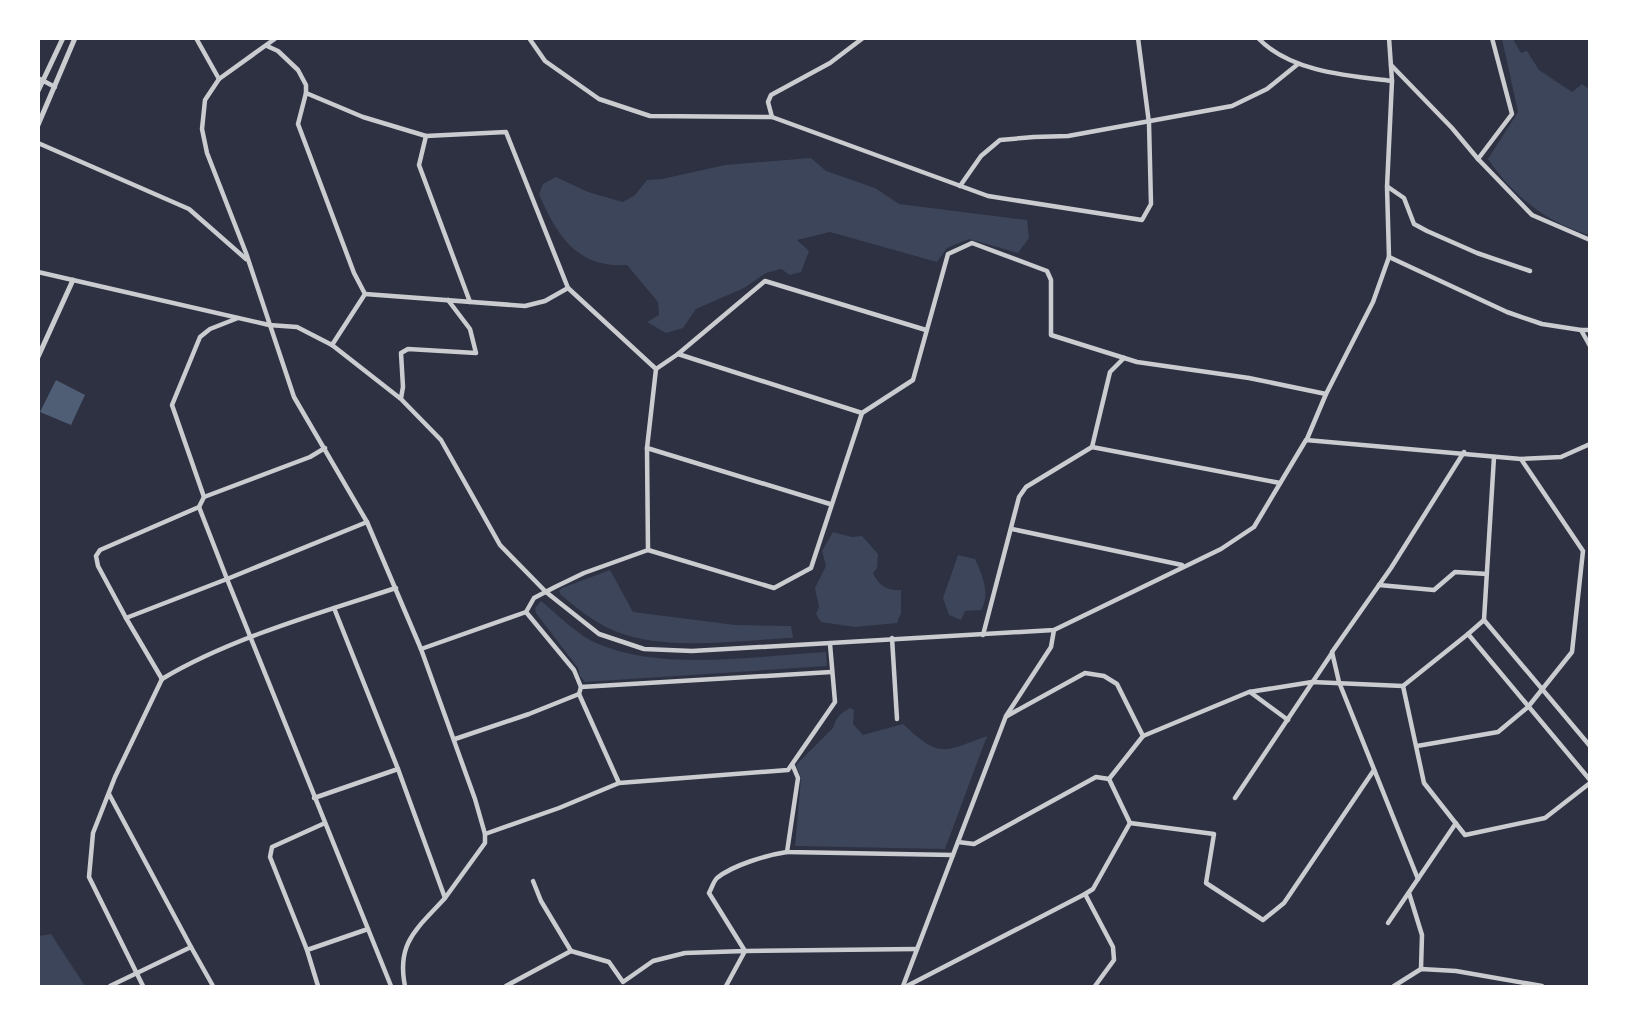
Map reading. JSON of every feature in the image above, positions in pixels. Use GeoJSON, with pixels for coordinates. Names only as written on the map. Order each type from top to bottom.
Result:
{"type":"FeatureCollection","features":[{"type":"Feature","properties":{"kind":"street"},"geometry":{"type":"LineString","coordinates":[[38,90],[63,38]]}},
{"type":"Feature","properties":{"kind":"street"},"geometry":{"type":"LineString","coordinates":[[38,125],[75,38]]}},
{"type":"Feature","properties":{"kind":"street"},"geometry":{"type":"LineString","coordinates":[[196,38],[219,79]]}},
{"type":"Feature","properties":{"kind":"street"},"geometry":{"type":"LineString","coordinates":[[276,38],[219,79],[205,100],[202,129],[207,153],[248,261],[294,397],[367,522],[396,588],[455,739],[485,834],[485,843],[445,898],[410,938],[401,959],[405,986]]}},
{"type":"Feature","properties":{"kind":"street"},"geometry":{"type":"LineString","coordinates":[[529,38],[545,61],[599,99],[650,116],[772,117],[988,196],[1142,220],[1151,204],[1149,122],[1138,38]]}},
{"type":"Feature","properties":{"kind":"street"},"geometry":{"type":"LineString","coordinates":[[772,117],[768,102],[771,95],[830,63],[863,38]]}},
{"type":"Feature","properties":{"kind":"street"},"geometry":{"type":"LineString","coordinates":[[1258,38],[1298,64],[1352,77],[1392,82]]}},
{"type":"Feature","properties":{"kind":"street"},"geometry":{"type":"LineString","coordinates":[[38,272],[269,325],[297,327],[332,345],[401,399],[441,440],[499,545],[546,592],[599,634],[644,649],[692,651],[1054,630],[1184,565],[1221,550],[1254,527],[1306,440],[1373,302],[1389,257],[1387,187],[1392,82],[1389,38]]}},
{"type":"Feature","properties":{"kind":"street"},"geometry":{"type":"LineString","coordinates":[[1478,159],[1512,114],[1492,38]]}},
{"type":"Feature","properties":{"kind":"street"},"geometry":{"type":"LineString","coordinates":[[267,46],[278,51],[298,70],[306,85],[298,124],[354,273],[365,294]]}},
{"type":"Feature","properties":{"kind":"street"},"geometry":{"type":"LineString","coordinates":[[960,186],[981,156],[1000,140],[1068,136],[1232,106],[1266,89],[1298,64]]}},
{"type":"Feature","properties":{"kind":"street"},"geometry":{"type":"LineString","coordinates":[[1391,65],[1532,215],[1590,240]]}},
{"type":"Feature","properties":{"kind":"street"},"geometry":{"type":"LineString","coordinates":[[41,79],[56,87]]}},
{"type":"Feature","properties":{"kind":"street"},"geometry":{"type":"LineString","coordinates":[[306,93],[363,117],[426,136],[506,132],[568,288],[656,369]]}},
{"type":"Feature","properties":{"kind":"street"},"geometry":{"type":"LineString","coordinates":[[426,136],[419,165],[470,302]]}},
{"type":"Feature","properties":{"kind":"street"},"geometry":{"type":"LineString","coordinates":[[38,143],[189,209],[248,261]]}},
{"type":"Feature","properties":{"kind":"street"},"geometry":{"type":"LineString","coordinates":[[1387,187],[1404,198],[1414,224],[1427,232],[1530,271]]}},
{"type":"Feature","properties":{"kind":"street"},"geometry":{"type":"LineString","coordinates":[[422,649],[526,612],[534,598],[584,573],[648,550],[774,588],[811,568],[862,413],[913,380],[948,254],[972,243],[1047,271],[1051,280],[1051,335],[1124,358],[1249,378],[1326,394]]}},
{"type":"Feature","properties":{"kind":"street"},"geometry":{"type":"LineString","coordinates":[[1389,257],[1507,313],[1542,324],[1590,330]]}},
{"type":"Feature","properties":{"kind":"street"},"geometry":{"type":"LineString","coordinates":[[38,357],[74,280]]}},
{"type":"Feature","properties":{"kind":"street"},"geometry":{"type":"LineString","coordinates":[[648,550],[647,447],[656,369],[678,354],[765,281],[926,330]]}},
{"type":"Feature","properties":{"kind":"street"},"geometry":{"type":"LineString","coordinates":[[365,294],[525,306],[545,301],[568,288]]}},
{"type":"Feature","properties":{"kind":"street"},"geometry":{"type":"LineString","coordinates":[[332,345],[365,294]]}},
{"type":"Feature","properties":{"kind":"street"},"geometry":{"type":"LineString","coordinates":[[401,399],[401,353],[408,349],[476,353],[470,329],[448,300]]}},
{"type":"Feature","properties":{"kind":"street"},"geometry":{"type":"LineString","coordinates":[[239,317],[210,329],[200,337],[173,405],[204,497],[200,507],[391,986]]}},
{"type":"Feature","properties":{"kind":"street"},"geometry":{"type":"LineString","coordinates":[[1581,330],[1590,346]]}},
{"type":"Feature","properties":{"kind":"street"},"geometry":{"type":"LineString","coordinates":[[678,354],[862,413]]}},
{"type":"Feature","properties":{"kind":"street"},"geometry":{"type":"LineString","coordinates":[[1092,447],[1110,372],[1124,358]]}},
{"type":"Feature","properties":{"kind":"street"},"geometry":{"type":"LineString","coordinates":[[1306,440],[1521,459],[1561,457],[1589,447]]}},
{"type":"Feature","properties":{"kind":"street"},"geometry":{"type":"LineString","coordinates":[[647,447],[830,504]]}},
{"type":"Feature","properties":{"kind":"street"},"geometry":{"type":"LineString","coordinates":[[983,635],[1019,498],[1026,487],[1092,447],[1280,483]]}},
{"type":"Feature","properties":{"kind":"street"},"geometry":{"type":"LineString","coordinates":[[204,497],[310,457],[325,448]]}},
{"type":"Feature","properties":{"kind":"street"},"geometry":{"type":"LineString","coordinates":[[1235,798],[1379,585],[1464,452]]}},
{"type":"Feature","properties":{"kind":"street"},"geometry":{"type":"LineString","coordinates":[[1109,779],[1143,736],[1249,692],[1312,682],[1403,686],[1468,634],[1484,620],[1494,457]]}},
{"type":"Feature","properties":{"kind":"street"},"geometry":{"type":"LineString","coordinates":[[1417,746],[1498,732],[1544,690],[1572,652],[1583,551],[1521,459]]}},
{"type":"Feature","properties":{"kind":"street"},"geometry":{"type":"LineString","coordinates":[[162,679],[98,566],[96,556],[100,550],[200,507]]}},
{"type":"Feature","properties":{"kind":"street"},"geometry":{"type":"LineString","coordinates":[[127,618],[367,522]]}},
{"type":"Feature","properties":{"kind":"street"},"geometry":{"type":"LineString","coordinates":[[1012,529],[1184,565]]}},
{"type":"Feature","properties":{"kind":"street"},"geometry":{"type":"LineString","coordinates":[[1583,551],[1590,552]]}},
{"type":"Feature","properties":{"kind":"street"},"geometry":{"type":"LineString","coordinates":[[1379,585],[1434,590],[1455,572],[1488,574]]}},
{"type":"Feature","properties":{"kind":"street"},"geometry":{"type":"LineString","coordinates":[[144,986],[89,877],[93,833],[108,794],[162,679],[251,638],[396,588]]}},
{"type":"Feature","properties":{"kind":"street"},"geometry":{"type":"LineString","coordinates":[[334,608],[398,769],[445,898]]}},
{"type":"Feature","properties":{"kind":"street"},"geometry":{"type":"LineString","coordinates":[[526,612],[574,670],[581,687],[579,694],[619,783]]}},
{"type":"Feature","properties":{"kind":"street"},"geometry":{"type":"LineString","coordinates":[[1484,620],[1590,746]]}},
{"type":"Feature","properties":{"kind":"street"},"geometry":{"type":"LineString","coordinates":[[905,986],[1006,716],[1051,647],[1054,630]]}},
{"type":"Feature","properties":{"kind":"street"},"geometry":{"type":"LineString","coordinates":[[1403,686],[1424,783],[1465,835],[1545,818],[1590,782],[1468,634]]}},
{"type":"Feature","properties":{"kind":"street"},"geometry":{"type":"LineString","coordinates":[[892,638],[897,719]]}},
{"type":"Feature","properties":{"kind":"street"},"geometry":{"type":"LineString","coordinates":[[485,834],[619,783],[788,771],[835,702],[830,644]]}},
{"type":"Feature","properties":{"kind":"street"},"geometry":{"type":"LineString","coordinates":[[1332,652],[1339,682],[1418,879]]}},
{"type":"Feature","properties":{"kind":"street"},"geometry":{"type":"LineString","coordinates":[[581,687],[831,672]]}},
{"type":"Feature","properties":{"kind":"street"},"geometry":{"type":"LineString","coordinates":[[1006,716],[1086,673],[1104,676],[1117,684],[1143,736]]}},
{"type":"Feature","properties":{"kind":"street"},"geometry":{"type":"LineString","coordinates":[[1249,692],[1288,720]]}},
{"type":"Feature","properties":{"kind":"street"},"geometry":{"type":"LineString","coordinates":[[455,739],[579,694]]}},
{"type":"Feature","properties":{"kind":"street"},"geometry":{"type":"LineString","coordinates":[[787,852],[797,778],[793,766]]}},
{"type":"Feature","properties":{"kind":"street"},"geometry":{"type":"LineString","coordinates":[[314,798],[398,769]]}},
{"type":"Feature","properties":{"kind":"street"},"geometry":{"type":"LineString","coordinates":[[1130,822],[1214,834],[1206,883],[1263,920],[1284,903],[1374,771]]}},
{"type":"Feature","properties":{"kind":"street"},"geometry":{"type":"LineString","coordinates":[[958,842],[974,844],[1096,777],[1109,779]]}},
{"type":"Feature","properties":{"kind":"street"},"geometry":{"type":"LineString","coordinates":[[1109,779],[1130,822]]}},
{"type":"Feature","properties":{"kind":"street"},"geometry":{"type":"LineString","coordinates":[[108,794],[213,986]]}},
{"type":"Feature","properties":{"kind":"street"},"geometry":{"type":"LineString","coordinates":[[905,986],[1093,889],[1130,822]]}},
{"type":"Feature","properties":{"kind":"street"},"geometry":{"type":"LineString","coordinates":[[318,986],[307,950],[270,857],[272,847],[325,823]]}},
{"type":"Feature","properties":{"kind":"street"},"geometry":{"type":"LineString","coordinates":[[1388,923],[1456,823]]}},
{"type":"Feature","properties":{"kind":"street"},"geometry":{"type":"LineString","coordinates":[[745,951],[709,893],[715,880],[729,871],[787,852],[953,855]]}},
{"type":"Feature","properties":{"kind":"street"},"geometry":{"type":"LineString","coordinates":[[533,881],[541,901],[571,951],[609,962],[624,984],[653,961],[685,953],[917,950]]}},
{"type":"Feature","properties":{"kind":"street"},"geometry":{"type":"LineString","coordinates":[[1409,893],[1422,934],[1421,969]]}},
{"type":"Feature","properties":{"kind":"street"},"geometry":{"type":"LineString","coordinates":[[1085,894],[1113,947],[1114,960],[1095,986]]}},
{"type":"Feature","properties":{"kind":"street"},"geometry":{"type":"LineString","coordinates":[[307,950],[368,929]]}},
{"type":"Feature","properties":{"kind":"street"},"geometry":{"type":"LineString","coordinates":[[110,986],[191,947]]}},
{"type":"Feature","properties":{"kind":"street"},"geometry":{"type":"LineString","coordinates":[[506,986],[571,951]]}},
{"type":"Feature","properties":{"kind":"street"},"geometry":{"type":"LineString","coordinates":[[726,986],[745,951]]}},
{"type":"Feature","properties":{"kind":"street"},"geometry":{"type":"LineString","coordinates":[[1394,986],[1421,969],[1456,971],[1542,986]]}},
{"type":"Feature","properties":{"kind":"shaded area"},"geometry":{"type":"Polygon","coordinates":[[[1502,39],[1513,39],[1521,53],[1527,51],[1539,70],[1572,92],[1582,84],[1589,89],[1589,235],[1559,223],[1532,206],[1508,185],[1488,159],[1518,112],[1502,39]]]}},
{"type":"Feature","properties":{"kind":"shaded area"},"geometry":{"type":"Polygon","coordinates":[[[811,158],[826,171],[875,188],[899,204],[1027,220],[1029,238],[1018,253],[969,239],[947,248],[937,262],[830,232],[797,240],[809,251],[801,272],[790,275],[781,269],[766,273],[744,288],[696,309],[683,328],[666,333],[647,322],[659,315],[658,302],[627,265],[610,265],[582,255],[561,235],[539,194],[543,184],[556,177],[588,192],[623,202],[635,195],[647,180],[725,165],[811,158]]]}},
{"type":"Feature","properties":{"kind":"shaded area"},"geometry":{"type":"Polygon","coordinates":[[[56,380],[85,395],[71,425],[40,412],[56,380]]]}},
{"type":"Feature","properties":{"kind":"shaded area"},"geometry":{"type":"Polygon","coordinates":[[[833,532],[852,537],[862,536],[878,554],[877,568],[873,573],[875,578],[884,587],[901,590],[901,613],[897,623],[855,627],[821,622],[816,614],[819,607],[815,588],[826,566],[822,551],[833,532]]]}},
{"type":"Feature","properties":{"kind":"shaded area"},"geometry":{"type":"Polygon","coordinates":[[[958,555],[975,559],[985,591],[981,610],[965,611],[961,620],[949,615],[943,598],[958,555]]]}},
{"type":"Feature","properties":{"kind":"shaded area"},"geometry":{"type":"Polygon","coordinates":[[[610,570],[633,612],[735,625],[791,626],[793,638],[679,643],[656,641],[615,631],[587,615],[559,591],[610,570]]]}},
{"type":"Feature","properties":{"kind":"shaded area"},"geometry":{"type":"Polygon","coordinates":[[[541,601],[589,640],[622,652],[679,660],[709,660],[826,652],[827,666],[585,682],[578,668],[536,613],[535,608],[541,601]]]}},
{"type":"Feature","properties":{"kind":"shaded area"},"geometry":{"type":"Polygon","coordinates":[[[850,708],[854,710],[853,724],[863,735],[903,724],[926,743],[942,749],[961,746],[987,736],[945,849],[795,846],[801,778],[796,765],[833,728],[839,716],[850,708]]]}},
{"type":"Feature","properties":{"kind":"shaded area"},"geometry":{"type":"Polygon","coordinates":[[[51,934],[85,986],[39,986],[39,936],[51,934]]]}}]}
